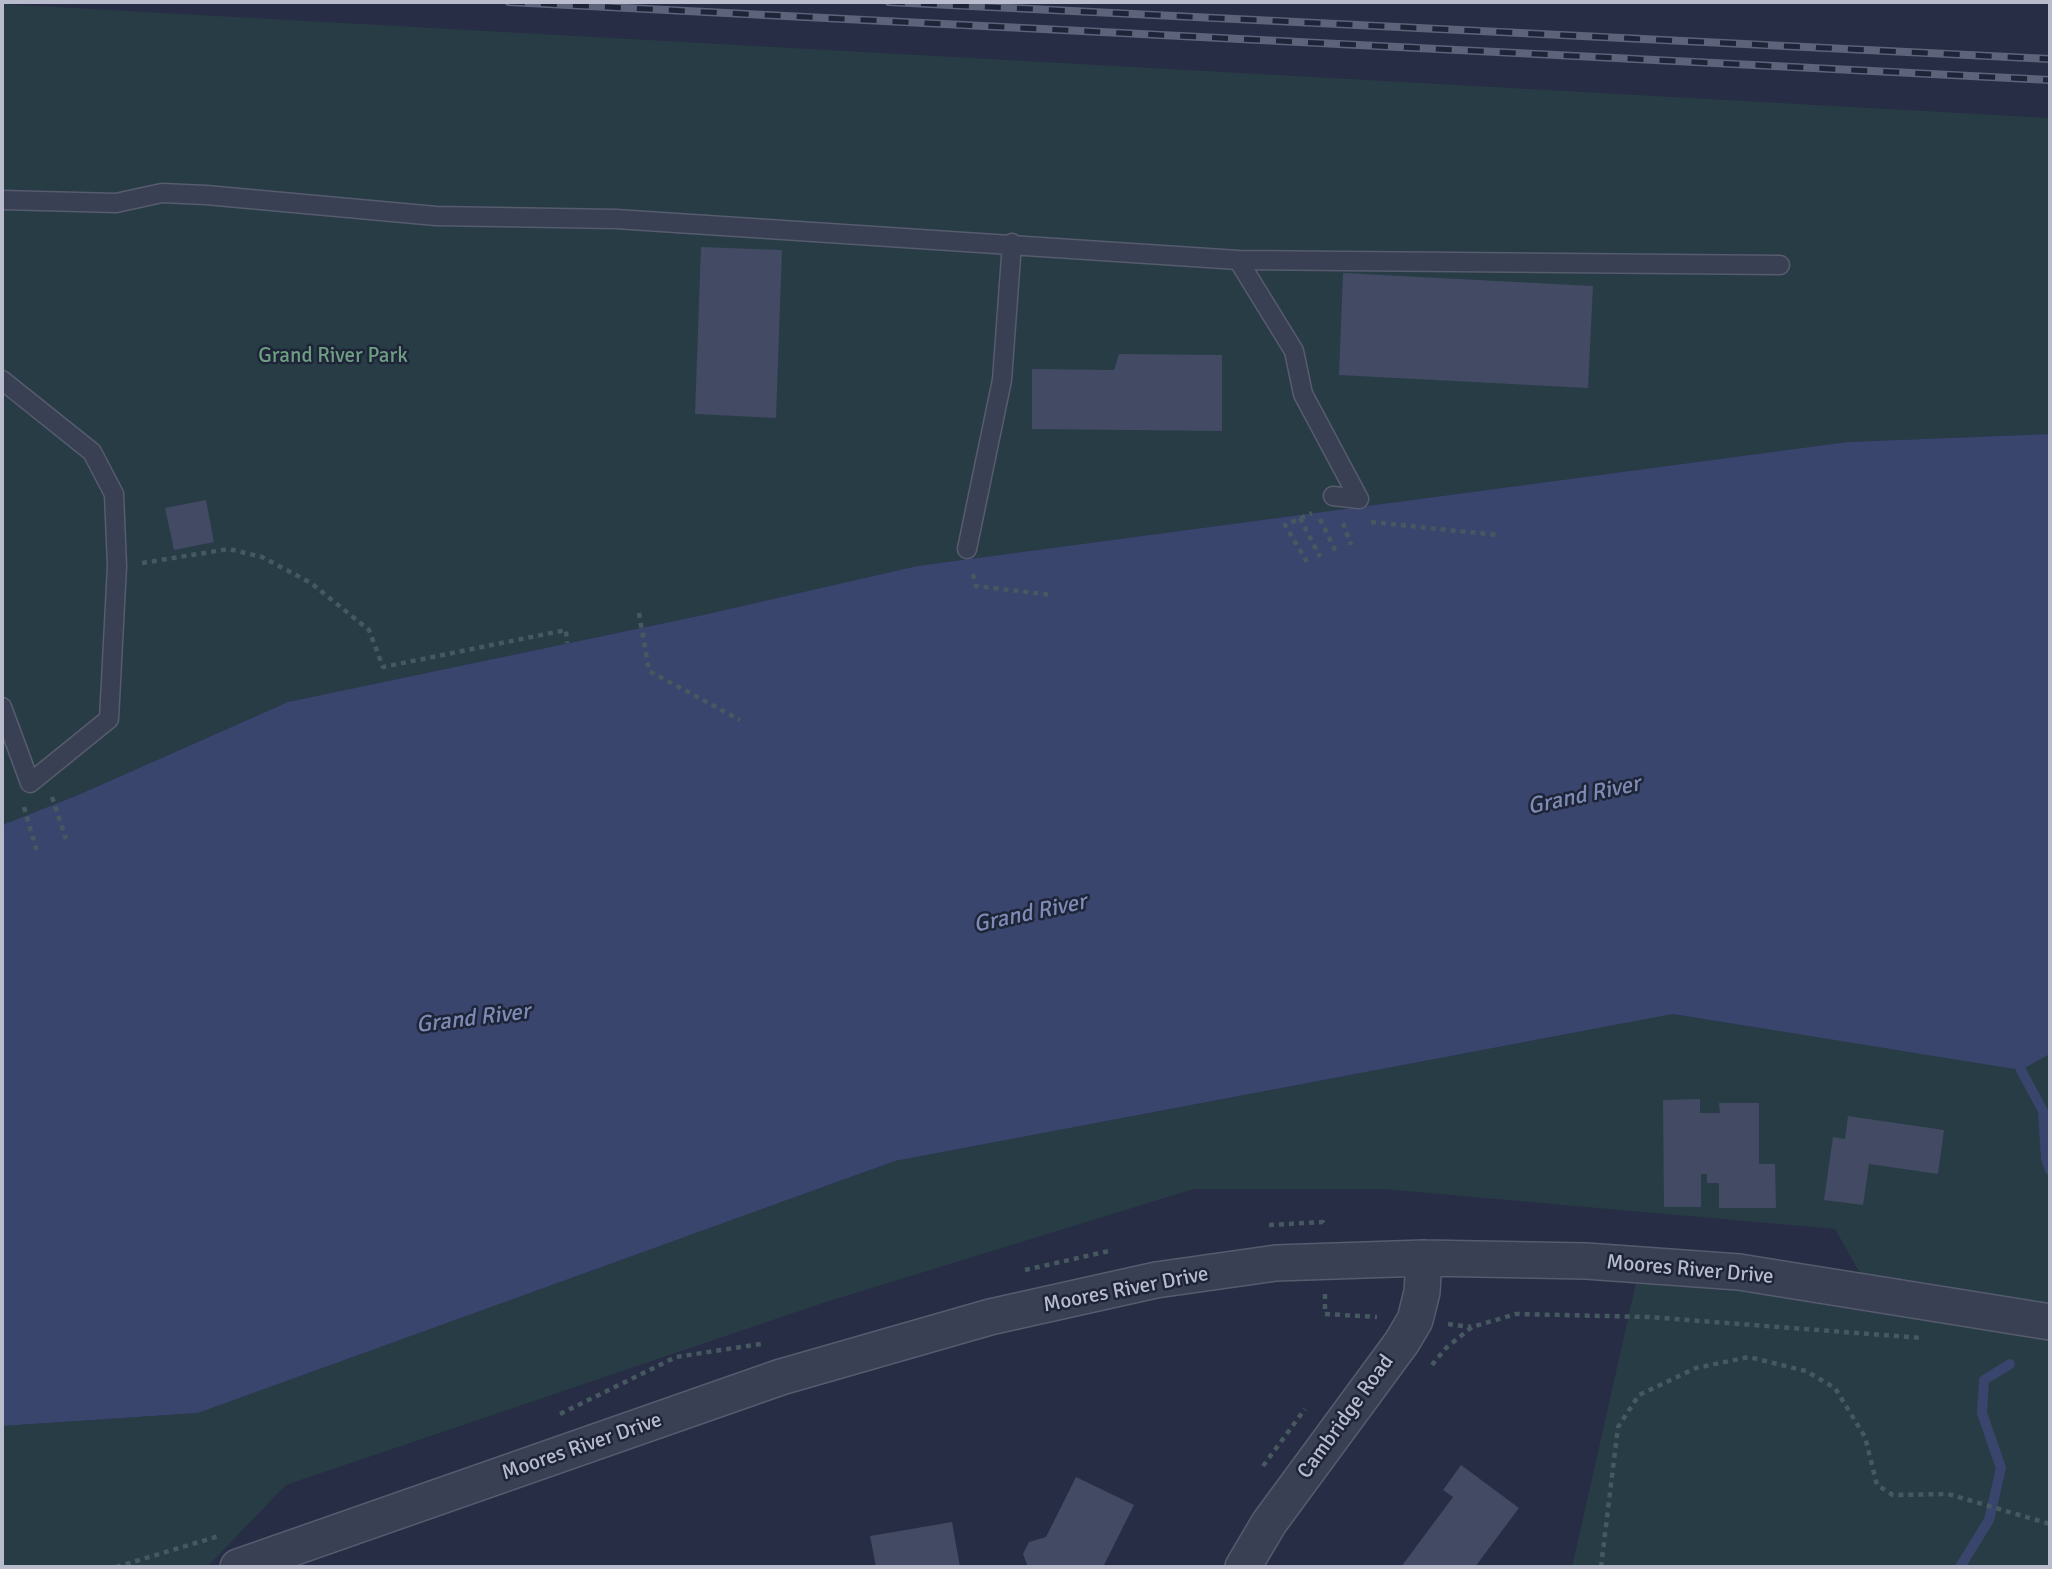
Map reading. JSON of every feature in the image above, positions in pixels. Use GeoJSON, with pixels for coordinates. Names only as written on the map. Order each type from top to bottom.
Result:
{"type":"FeatureCollection","features":[{"type":"Feature","properties":{"kind":"street","name":"Moores River Drive"},"geometry":{"type":"LineString","coordinates":[[238,1567],[781,1377],[977,1321],[1156,1280],[1324,1260],[1424,1258],[1586,1261],[1739,1272],[2050,1322]]}},
{"type":"Feature","properties":{"kind":"street","name":"Cambridge Road"},"geometry":{"type":"LineString","coordinates":[[1243,1567],[1269,1523],[1402,1342],[1415,1320],[1422,1292],[1424,1258]]}},
{"type":"Feature","properties":{"kind":"lane"},"geometry":{"type":"LineString","coordinates":[[2,200],[116,203],[162,193],[206,195],[436,216],[616,219],[1238,260],[1780,265]]}},
{"type":"Feature","properties":{"kind":"lane"},"geometry":{"type":"LineString","coordinates":[[967,550],[1002,380],[1012,243]]}},
{"type":"Feature","properties":{"kind":"lane"},"geometry":{"type":"LineString","coordinates":[[1238,260],[1294,351],[1303,394],[1359,499]]}},
{"type":"Feature","properties":{"kind":"lane"},"geometry":{"type":"LineString","coordinates":[[2,380],[92,452],[114,494],[117,566],[109,719],[34,792],[2,707]]}},
{"type":"Feature","properties":{"kind":"lane"},"geometry":{"type":"LineString","coordinates":[[1333,496],[1359,499]]}},
{"type":"Feature","properties":{"kind":"path"},"geometry":{"type":"LineString","coordinates":[[1359,499],[1372,523],[1497,535]]}},
{"type":"Feature","properties":{"kind":"path"},"geometry":{"type":"LineString","coordinates":[[1307,562],[1285,525],[1316,511],[1336,552]]}},
{"type":"Feature","properties":{"kind":"path"},"geometry":{"type":"LineString","coordinates":[[1300,519],[1320,557]]}},
{"type":"Feature","properties":{"kind":"path"},"geometry":{"type":"LineString","coordinates":[[117,566],[229,550],[262,557],[311,583],[369,630],[383,667],[566,630],[567,643]]}},
{"type":"Feature","properties":{"kind":"path"},"geometry":{"type":"LineString","coordinates":[[967,550],[976,586],[1053,595]]}},
{"type":"Feature","properties":{"kind":"path"},"geometry":{"type":"LineString","coordinates":[[639,613],[649,671],[740,720]]}},
{"type":"Feature","properties":{"kind":"path"},"geometry":{"type":"LineString","coordinates":[[34,792],[66,839]]}},
{"type":"Feature","properties":{"kind":"path"},"geometry":{"type":"LineString","coordinates":[[34,792],[37,852]]}},
{"type":"Feature","properties":{"kind":"path"},"geometry":{"type":"LineString","coordinates":[[1324,1260],[1325,1314],[1379,1317]]}},
{"type":"Feature","properties":{"kind":"path"},"geometry":{"type":"LineString","coordinates":[[1429,1370],[1446,1348],[1472,1327],[1516,1314],[1649,1317],[1916,1340],[1929,1336]]}},
{"type":"Feature","properties":{"kind":"path"},"geometry":{"type":"LineString","coordinates":[[1601,1567],[1618,1427],[1639,1395],[1696,1368],[1749,1357],[1806,1371],[1835,1388],[1864,1437],[1877,1485],[1894,1495],[1948,1494],[2050,1524]]}},
{"type":"Feature","properties":{"kind":"green space","name":"Grand River Park"},"geometry":{"type":"Polygon","coordinates":[[[2,4],[2050,118],[2050,434],[1847,442],[917,566],[703,615],[288,702],[78,795],[2,825],[2,4]]]}},
{"type":"Feature","properties":{"kind":"green space"},"geometry":{"type":"Polygon","coordinates":[[[1673,1014],[2021,1069],[2050,1054],[2050,1567],[1572,1567],[1643,1252],[1867,1286],[1835,1229],[1383,1189],[1194,1189],[823,1303],[286,1485],[207,1567],[2,1567],[2,1426],[198,1413],[895,1161],[1673,1014]]]}},
{"type":"Feature","properties":{"kind":"water","name":"Grand River"},"geometry":{"type":"Polygon","coordinates":[[[2050,434],[2050,1054],[2021,1070],[1673,1014],[895,1161],[198,1413],[2,1426],[2,825],[78,795],[288,702],[703,615],[917,566],[1847,442],[2050,434]]]}},
{"type":"Feature","properties":{"kind":"building"},"geometry":{"type":"Polygon","coordinates":[[[701,247],[782,250],[776,418],[695,414],[701,247]]]}},
{"type":"Feature","properties":{"kind":"building"},"geometry":{"type":"Polygon","coordinates":[[[1343,273],[1593,286],[1588,388],[1339,375],[1343,273]]]}},
{"type":"Feature","properties":{"kind":"building"},"geometry":{"type":"Polygon","coordinates":[[[1119,354],[1222,355],[1222,431],[1032,429],[1032,369],[1114,370],[1119,354]]]}},
{"type":"Feature","properties":{"kind":"building"},"geometry":{"type":"Polygon","coordinates":[[[206,500],[214,542],[174,550],[165,508],[206,500]]]}},
{"type":"Feature","properties":{"kind":"building"},"geometry":{"type":"Polygon","coordinates":[[[1700,1099],[1700,1113],[1720,1113],[1719,1103],[1759,1103],[1759,1164],[1775,1164],[1776,1208],[1719,1208],[1719,1183],[1707,1183],[1707,1174],[1701,1174],[1701,1207],[1664,1207],[1663,1100],[1700,1099]]]}},
{"type":"Feature","properties":{"kind":"building"},"geometry":{"type":"Polygon","coordinates":[[[1848,1116],[1944,1130],[1938,1174],[1869,1164],[1863,1205],[1824,1200],[1833,1137],[1845,1139],[1848,1116]]]}},
{"type":"Feature","properties":{"kind":"building"},"geometry":{"type":"Polygon","coordinates":[[[1461,1465],[1519,1508],[1475,1567],[1401,1567],[1453,1497],[1443,1490],[1461,1465]]]}},
{"type":"Feature","properties":{"kind":"building"},"geometry":{"type":"Polygon","coordinates":[[[1076,1477],[1134,1505],[1103,1567],[1028,1567],[1023,1554],[1029,1542],[1046,1537],[1076,1477]]]}},
{"type":"Feature","properties":{"kind":"building"},"geometry":{"type":"Polygon","coordinates":[[[952,1522],[960,1567],[876,1567],[870,1536],[952,1522]]]}},
{"type":"Feature","properties":{"kind":"waterway"},"geometry":{"type":"LineString","coordinates":[[2019,1057],[2021,1070],[2043,1111],[2046,1159],[2050,1170]]}},
{"type":"Feature","properties":{"kind":"waterway"},"geometry":{"type":"LineString","coordinates":[[1960,1567],[1989,1520],[2001,1468],[1982,1413],[1984,1380],[2010,1364]]}},
{"type":"Feature","properties":{"kind":"railway"},"geometry":{"type":"LineString","coordinates":[[509,2],[2050,80]]}},
{"type":"Feature","properties":{"kind":"railway"},"geometry":{"type":"LineString","coordinates":[[889,2],[2050,59]]}}]}
